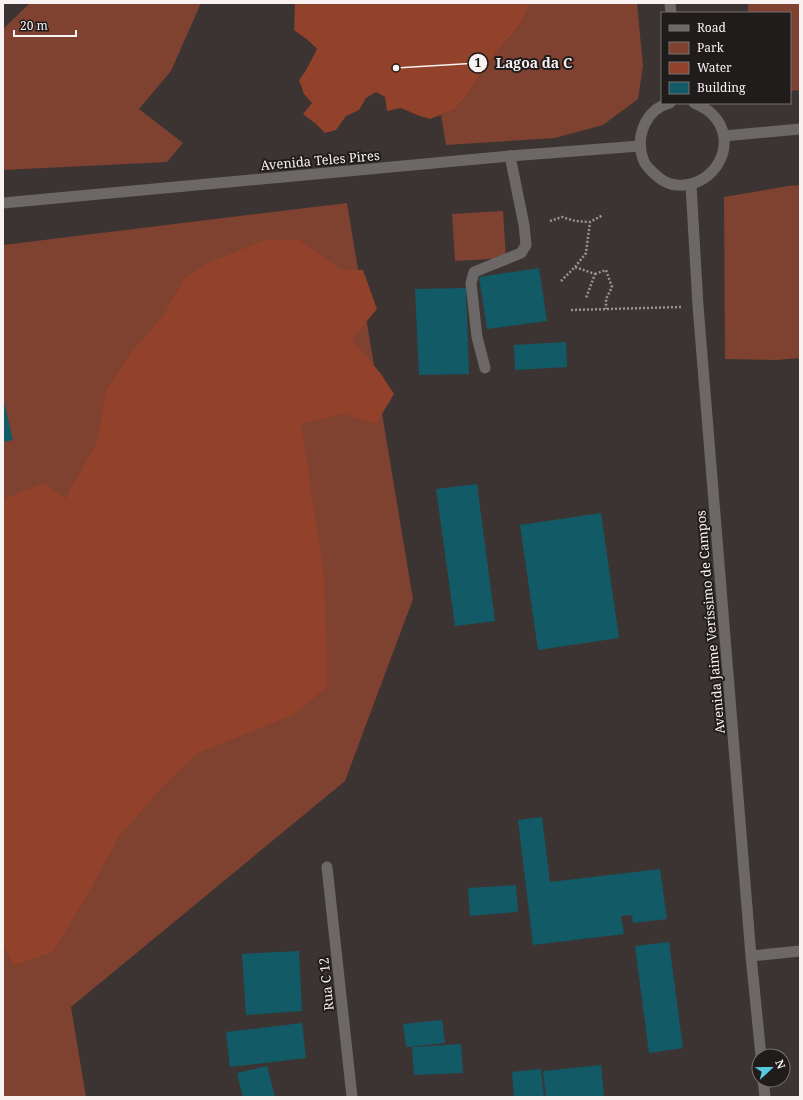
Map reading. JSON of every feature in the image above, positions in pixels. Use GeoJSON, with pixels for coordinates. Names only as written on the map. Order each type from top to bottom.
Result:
{"type":"FeatureCollection","features":[{"type":"Feature","properties":{"kind":"street"},"geometry":{"type":"LineString","coordinates":[[667,104],[655,110],[646,120],[641,132],[640,146],[643,160],[651,172],[662,181],[676,185],[690,185],[713,173],[720,162],[724,149],[724,136],[720,125],[713,115],[696,104]]}},
{"type":"Feature","properties":{"kind":"street"},"geometry":{"type":"LineString","coordinates":[[724,136],[800,129]]}},
{"type":"Feature","properties":{"kind":"street","name":"Avenida Teles Pires"},"geometry":{"type":"LineString","coordinates":[[3,203],[510,156],[640,146]]}},
{"type":"Feature","properties":{"kind":"street"},"geometry":{"type":"LineString","coordinates":[[485,368],[478,337],[471,283],[474,272],[521,253],[526,245],[524,225],[510,156]]}},
{"type":"Feature","properties":{"kind":"street","name":"Avenida Jaime Veríssimo de Campos"},"geometry":{"type":"LineString","coordinates":[[690,185],[698,306],[751,956],[760,1048]]}},
{"type":"Feature","properties":{"kind":"street","name":"Rua C 12"},"geometry":{"type":"LineString","coordinates":[[327,867],[352,1097]]}},
{"type":"Feature","properties":{"kind":"street"},"geometry":{"type":"LineString","coordinates":[[751,956],[800,951]]}},
{"type":"Feature","properties":{"kind":"path"},"geometry":{"type":"LineString","coordinates":[[550,222],[562,217],[575,221],[590,222],[603,215]]}},
{"type":"Feature","properties":{"kind":"path"},"geometry":{"type":"LineString","coordinates":[[561,281],[586,253],[590,222]]}},
{"type":"Feature","properties":{"kind":"path"},"geometry":{"type":"LineString","coordinates":[[575,267],[595,274],[606,270],[612,288],[606,299],[606,309]]}},
{"type":"Feature","properties":{"kind":"path"},"geometry":{"type":"LineString","coordinates":[[586,298],[595,274]]}},
{"type":"Feature","properties":{"kind":"path"},"geometry":{"type":"LineString","coordinates":[[571,310],[698,306]]}},
{"type":"Feature","properties":{"kind":"green space"},"geometry":{"type":"Polygon","coordinates":[[[30,3],[201,3],[171,71],[139,109],[183,143],[167,162],[3,170],[3,29],[30,3]]]}},
{"type":"Feature","properties":{"kind":"green space"},"geometry":{"type":"Polygon","coordinates":[[[531,3],[637,3],[643,66],[638,99],[603,125],[555,138],[446,145],[441,115],[454,110],[466,96],[488,63],[520,25],[531,3]]]}},
{"type":"Feature","properties":{"kind":"green space"},"geometry":{"type":"Polygon","coordinates":[[[748,3],[800,3],[800,90],[791,91],[791,12],[748,12],[748,3]]]}},
{"type":"Feature","properties":{"kind":"green space"},"geometry":{"type":"Polygon","coordinates":[[[800,185],[800,358],[776,360],[725,359],[724,197],[800,185]]]}},
{"type":"Feature","properties":{"kind":"green space"},"geometry":{"type":"Polygon","coordinates":[[[347,203],[413,599],[345,781],[71,1007],[86,1097],[3,1097],[3,245],[347,203]]]}},
{"type":"Feature","properties":{"kind":"green space"},"geometry":{"type":"Polygon","coordinates":[[[503,211],[506,258],[455,261],[452,214],[503,211]]]}},
{"type":"Feature","properties":{"kind":"water"},"geometry":{"type":"Polygon","coordinates":[[[293,3],[531,3],[520,25],[488,63],[466,96],[454,110],[430,119],[401,108],[387,111],[385,97],[376,92],[366,98],[359,110],[346,116],[336,130],[325,133],[303,114],[312,103],[304,94],[299,80],[317,49],[294,30],[295,5],[293,3]]]}},
{"type":"Feature","properties":{"kind":"water"},"geometry":{"type":"Polygon","coordinates":[[[265,240],[299,240],[341,270],[363,270],[377,309],[352,339],[381,374],[394,394],[376,424],[344,414],[301,424],[323,568],[327,687],[293,715],[198,753],[162,787],[118,838],[93,885],[53,952],[14,965],[3,945],[3,499],[44,483],[65,499],[97,442],[105,393],[131,353],[163,316],[184,279],[210,262],[265,240]]]}},
{"type":"Feature","properties":{"kind":"building"},"geometry":{"type":"Polygon","coordinates":[[[539,268],[547,321],[487,329],[479,277],[539,268]]]}},
{"type":"Feature","properties":{"kind":"building"},"geometry":{"type":"Polygon","coordinates":[[[466,288],[469,374],[419,375],[415,289],[466,288]]]}},
{"type":"Feature","properties":{"kind":"building"},"geometry":{"type":"Polygon","coordinates":[[[566,342],[567,367],[515,370],[514,345],[566,342]]]}},
{"type":"Feature","properties":{"kind":"building"},"geometry":{"type":"Polygon","coordinates":[[[3,397],[13,440],[3,442],[3,397]]]}},
{"type":"Feature","properties":{"kind":"building"},"geometry":{"type":"Polygon","coordinates":[[[477,484],[495,621],[455,626],[436,489],[477,484]]]}},
{"type":"Feature","properties":{"kind":"building"},"geometry":{"type":"Polygon","coordinates":[[[601,513],[619,638],[538,650],[520,525],[601,513]]]}},
{"type":"Feature","properties":{"kind":"building"},"geometry":{"type":"Polygon","coordinates":[[[542,817],[550,882],[660,869],[667,919],[633,923],[632,915],[621,916],[624,934],[533,945],[518,820],[542,817]]]}},
{"type":"Feature","properties":{"kind":"building"},"geometry":{"type":"Polygon","coordinates":[[[516,885],[518,912],[470,916],[468,888],[516,885]]]}},
{"type":"Feature","properties":{"kind":"building"},"geometry":{"type":"Polygon","coordinates":[[[669,942],[683,1048],[649,1053],[635,946],[669,942]]]}},
{"type":"Feature","properties":{"kind":"building"},"geometry":{"type":"Polygon","coordinates":[[[299,951],[302,1011],[246,1015],[242,954],[299,951]]]}},
{"type":"Feature","properties":{"kind":"building"},"geometry":{"type":"Polygon","coordinates":[[[442,1020],[445,1043],[406,1047],[403,1024],[442,1020]]]}},
{"type":"Feature","properties":{"kind":"building"},"geometry":{"type":"Polygon","coordinates":[[[302,1023],[306,1058],[230,1067],[226,1032],[302,1023]]]}},
{"type":"Feature","properties":{"kind":"building"},"geometry":{"type":"Polygon","coordinates":[[[461,1044],[463,1073],[414,1075],[412,1047],[461,1044]]]}},
{"type":"Feature","properties":{"kind":"building"},"geometry":{"type":"Polygon","coordinates":[[[601,1065],[604,1097],[546,1097],[543,1071],[601,1065]]]}},
{"type":"Feature","properties":{"kind":"building"},"geometry":{"type":"Polygon","coordinates":[[[267,1066],[275,1097],[243,1097],[237,1073],[267,1066]]]}},
{"type":"Feature","properties":{"kind":"building"},"geometry":{"type":"Polygon","coordinates":[[[541,1069],[544,1097],[514,1097],[512,1072],[541,1069]]]}},
{"type":"Feature","properties":{"kind":"place","name":"Lagoa da C"},"geometry":{"type":"Point","coordinates":[396,68]}}]}
